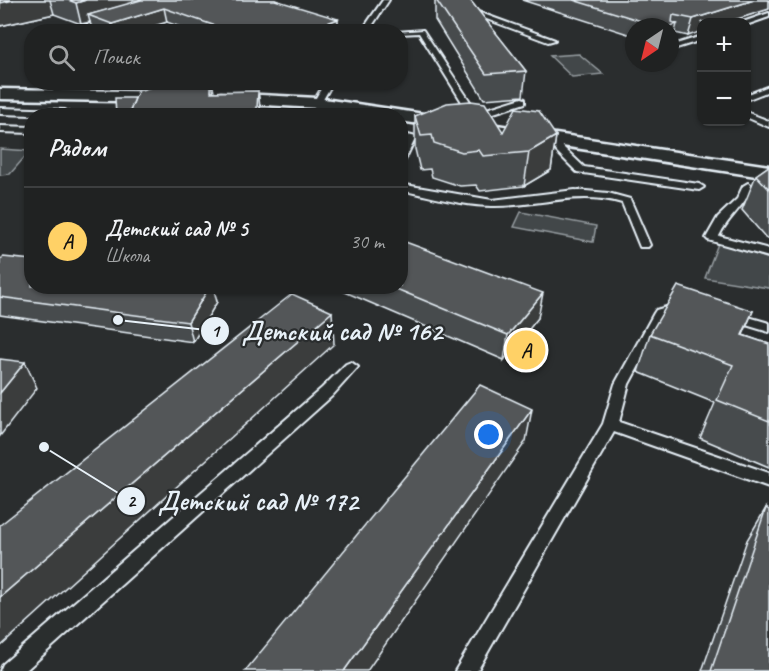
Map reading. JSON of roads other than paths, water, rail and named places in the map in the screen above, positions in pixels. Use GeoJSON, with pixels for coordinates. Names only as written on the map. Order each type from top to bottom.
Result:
{"type":"FeatureCollection","features":[{"type":"Feature","properties":{"kind":"street"},"geometry":{"type":"LineString","coordinates":[[0,94],[238,99],[361,108]]}},
{"type":"Feature","properties":{"kind":"street"},"geometry":{"type":"LineString","coordinates":[[408,113],[476,121],[553,138],[769,172]]}},
{"type":"Feature","properties":{"kind":"lane"},"geometry":{"type":"LineString","coordinates":[[370,24],[386,0]]}},
{"type":"Feature","properties":{"kind":"lane"},"geometry":{"type":"LineString","coordinates":[[439,0],[551,40]]}},
{"type":"Feature","properties":{"kind":"lane"},"geometry":{"type":"LineString","coordinates":[[751,22],[769,15]]}},
{"type":"Feature","properties":{"kind":"lane"},"geometry":{"type":"LineString","coordinates":[[94,24],[111,19]]}},
{"type":"Feature","properties":{"kind":"lane"},"geometry":{"type":"LineString","coordinates":[[408,32],[421,31],[476,121],[522,101]]}},
{"type":"Feature","properties":{"kind":"lane"},"geometry":{"type":"LineString","coordinates":[[681,38],[691,42]]}},
{"type":"Feature","properties":{"kind":"lane"},"geometry":{"type":"LineString","coordinates":[[679,46],[697,40]]}},
{"type":"Feature","properties":{"kind":"lane"},"geometry":{"type":"LineString","coordinates":[[751,96],[769,88]]}},
{"type":"Feature","properties":{"kind":"lane"},"geometry":{"type":"LineString","coordinates":[[317,103],[324,90]]}},
{"type":"Feature","properties":{"kind":"lane"},"geometry":{"type":"LineString","coordinates":[[236,108],[238,99]]}},
{"type":"Feature","properties":{"kind":"lane"},"geometry":{"type":"LineString","coordinates":[[0,111],[24,112]]}},
{"type":"Feature","properties":{"kind":"lane"},"geometry":{"type":"LineString","coordinates":[[751,116],[769,124]]}},
{"type":"Feature","properties":{"kind":"lane"},"geometry":{"type":"LineString","coordinates":[[14,129],[24,120]]}},
{"type":"Feature","properties":{"kind":"lane"},"geometry":{"type":"LineString","coordinates":[[0,129],[24,130]]}},
{"type":"Feature","properties":{"kind":"lane"},"geometry":{"type":"LineString","coordinates":[[408,143],[411,137]]}},
{"type":"Feature","properties":{"kind":"lane"},"geometry":{"type":"LineString","coordinates":[[553,138],[560,150],[581,170],[699,187]]}},
{"type":"Feature","properties":{"kind":"lane"},"geometry":{"type":"LineString","coordinates":[[581,170],[582,192]]}},
{"type":"Feature","properties":{"kind":"lane"},"geometry":{"type":"LineString","coordinates":[[748,186],[742,200],[722,219],[712,238],[769,253]]}},
{"type":"Feature","properties":{"kind":"lane"},"geometry":{"type":"LineString","coordinates":[[408,188],[493,203],[582,192],[608,194],[626,201],[644,245]]}},
{"type":"Feature","properties":{"kind":"lane"},"geometry":{"type":"LineString","coordinates":[[465,671],[610,425],[622,384],[662,313],[688,305],[699,307]]}},
{"type":"Feature","properties":{"kind":"lane"},"geometry":{"type":"LineString","coordinates":[[716,311],[769,328]]}},
{"type":"Feature","properties":{"kind":"lane"},"geometry":{"type":"LineString","coordinates":[[10,671],[327,392],[351,367]]}},
{"type":"Feature","properties":{"kind":"lane"},"geometry":{"type":"LineString","coordinates":[[610,425],[769,480]]}},
{"type":"Feature","properties":{"kind":"place","name":"Детский сад № 162"},"geometry":{"type":"Point","coordinates":[118,320]}},
{"type":"Feature","properties":{"kind":"place","name":"Детский сад № 5"},"geometry":{"type":"Point","coordinates":[526,350]}},
{"type":"Feature","properties":{"kind":"place","name":"Детский сад № 172"},"geometry":{"type":"Point","coordinates":[44,447]}}]}
